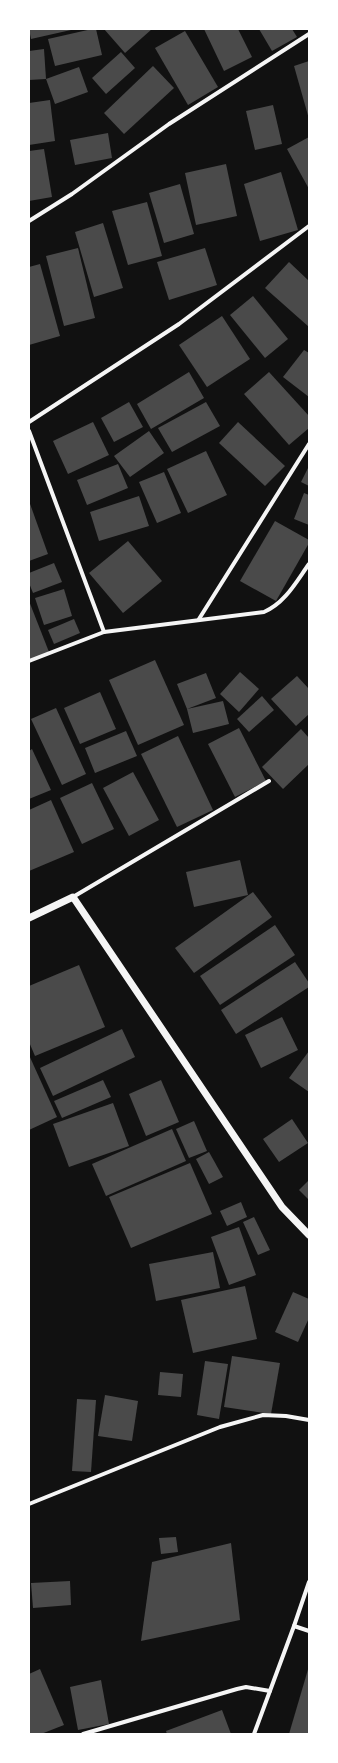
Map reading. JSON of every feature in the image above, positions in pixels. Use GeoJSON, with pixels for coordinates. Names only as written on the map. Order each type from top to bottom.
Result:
{"type":"FeatureCollection","features":[{"type":"Feature","properties":{"kind":"street"},"geometry":{"type":"LineString","coordinates":[[29,221],[72,194],[169,124],[309,34]]}},
{"type":"Feature","properties":{"kind":"street"},"geometry":{"type":"LineString","coordinates":[[29,422],[179,324],[309,226]]}},
{"type":"Feature","properties":{"kind":"street"},"geometry":{"type":"LineString","coordinates":[[29,431],[104,632]]}},
{"type":"Feature","properties":{"kind":"street"},"geometry":{"type":"LineString","coordinates":[[199,619],[309,444]]}},
{"type":"Feature","properties":{"kind":"street"},"geometry":{"type":"LineString","coordinates":[[29,661],[104,632],[264,612],[283,600],[309,564]]}},
{"type":"Feature","properties":{"kind":"street"},"geometry":{"type":"LineString","coordinates":[[29,918],[72,897],[269,781]]}},
{"type":"Feature","properties":{"kind":"street"},"geometry":{"type":"LineString","coordinates":[[72,897],[282,1208],[309,1235]]}},
{"type":"Feature","properties":{"kind":"street"},"geometry":{"type":"LineString","coordinates":[[29,1504],[220,1427],[263,1415],[286,1416],[309,1420]]}},
{"type":"Feature","properties":{"kind":"street"},"geometry":{"type":"LineString","coordinates":[[254,1734],[309,1582]]}},
{"type":"Feature","properties":{"kind":"street"},"geometry":{"type":"LineString","coordinates":[[294,1626],[309,1631]]}},
{"type":"Feature","properties":{"kind":"street"},"geometry":{"type":"LineString","coordinates":[[83,1734],[237,1689],[246,1687],[270,1691]]}},
{"type":"Feature","properties":{"kind":"building"},"geometry":{"type":"Polygon","coordinates":[[[29,29],[71,29],[71,30],[31,39],[29,29]]]}},
{"type":"Feature","properties":{"kind":"building"},"geometry":{"type":"Polygon","coordinates":[[[96,29],[102,55],[55,66],[48,39],[96,29]]]}},
{"type":"Feature","properties":{"kind":"building"},"geometry":{"type":"Polygon","coordinates":[[[104,29],[152,29],[125,53],[104,29]]]}},
{"type":"Feature","properties":{"kind":"building"},"geometry":{"type":"Polygon","coordinates":[[[204,29],[238,29],[252,57],[224,71],[204,29]]]}},
{"type":"Feature","properties":{"kind":"building"},"geometry":{"type":"Polygon","coordinates":[[[259,29],[292,29],[297,37],[272,51],[259,29]]]}},
{"type":"Feature","properties":{"kind":"building"},"geometry":{"type":"Polygon","coordinates":[[[185,31],[218,87],[188,105],[155,48],[185,31]]]}},
{"type":"Feature","properties":{"kind":"building"},"geometry":{"type":"Polygon","coordinates":[[[44,49],[46,79],[29,80],[29,51],[44,49]]]}},
{"type":"Feature","properties":{"kind":"building"},"geometry":{"type":"Polygon","coordinates":[[[121,52],[135,68],[106,94],[92,78],[121,52]]]}},
{"type":"Feature","properties":{"kind":"building"},"geometry":{"type":"Polygon","coordinates":[[[309,61],[309,119],[294,66],[309,61]]]}},
{"type":"Feature","properties":{"kind":"building"},"geometry":{"type":"Polygon","coordinates":[[[153,66],[174,88],[124,134],[104,113],[153,66]]]}},
{"type":"Feature","properties":{"kind":"building"},"geometry":{"type":"Polygon","coordinates":[[[79,67],[88,92],[55,104],[46,79],[79,67]]]}},
{"type":"Feature","properties":{"kind":"building"},"geometry":{"type":"Polygon","coordinates":[[[50,100],[55,141],[29,145],[29,103],[50,100]]]}},
{"type":"Feature","properties":{"kind":"building"},"geometry":{"type":"Polygon","coordinates":[[[273,105],[282,144],[255,150],[246,111],[273,105]]]}},
{"type":"Feature","properties":{"kind":"building"},"geometry":{"type":"Polygon","coordinates":[[[108,133],[112,158],[75,165],[70,140],[108,133]]]}},
{"type":"Feature","properties":{"kind":"building"},"geometry":{"type":"Polygon","coordinates":[[[309,137],[309,189],[287,149],[309,137]]]}},
{"type":"Feature","properties":{"kind":"building"},"geometry":{"type":"Polygon","coordinates":[[[44,149],[52,197],[29,201],[29,151],[44,149]]]}},
{"type":"Feature","properties":{"kind":"building"},"geometry":{"type":"Polygon","coordinates":[[[226,164],[237,216],[196,225],[185,173],[226,164]]]}},
{"type":"Feature","properties":{"kind":"building"},"geometry":{"type":"Polygon","coordinates":[[[281,172],[298,230],[260,241],[244,184],[281,172]]]}},
{"type":"Feature","properties":{"kind":"building"},"geometry":{"type":"Polygon","coordinates":[[[180,184],[194,234],[164,243],[149,193],[180,184]]]}},
{"type":"Feature","properties":{"kind":"building"},"geometry":{"type":"Polygon","coordinates":[[[147,202],[162,256],[128,265],[112,211],[147,202]]]}},
{"type":"Feature","properties":{"kind":"building"},"geometry":{"type":"Polygon","coordinates":[[[103,223],[123,288],[94,297],[75,232],[103,223]]]}},
{"type":"Feature","properties":{"kind":"building"},"geometry":{"type":"Polygon","coordinates":[[[78,248],[95,318],[64,326],[46,256],[78,248]]]}},
{"type":"Feature","properties":{"kind":"building"},"geometry":{"type":"Polygon","coordinates":[[[205,248],[217,285],[169,300],[157,262],[205,248]]]}},
{"type":"Feature","properties":{"kind":"building"},"geometry":{"type":"Polygon","coordinates":[[[289,262],[309,281],[309,327],[265,288],[289,262]]]}},
{"type":"Feature","properties":{"kind":"building"},"geometry":{"type":"Polygon","coordinates":[[[40,264],[60,336],[29,345],[29,267],[40,264]]]}},
{"type":"Feature","properties":{"kind":"building"},"geometry":{"type":"Polygon","coordinates":[[[253,296],[288,339],[265,358],[230,315],[253,296]]]}},
{"type":"Feature","properties":{"kind":"building"},"geometry":{"type":"Polygon","coordinates":[[[222,316],[250,359],[207,387],[179,345],[222,316]]]}},
{"type":"Feature","properties":{"kind":"building"},"geometry":{"type":"Polygon","coordinates":[[[304,350],[309,353],[309,397],[283,377],[304,350]]]}},
{"type":"Feature","properties":{"kind":"building"},"geometry":{"type":"Polygon","coordinates":[[[189,372],[204,398],[151,429],[137,404],[189,372]]]}},
{"type":"Feature","properties":{"kind":"building"},"geometry":{"type":"Polygon","coordinates":[[[269,372],[309,416],[309,428],[289,445],[244,394],[269,372]]]}},
{"type":"Feature","properties":{"kind":"building"},"geometry":{"type":"Polygon","coordinates":[[[129,402],[143,427],[114,442],[101,418],[129,402]]]}},
{"type":"Feature","properties":{"kind":"building"},"geometry":{"type":"Polygon","coordinates":[[[206,402],[220,426],[172,452],[158,428],[206,402]]]}},
{"type":"Feature","properties":{"kind":"building"},"geometry":{"type":"Polygon","coordinates":[[[93,422],[109,455],[68,474],[53,441],[93,422]]]}},
{"type":"Feature","properties":{"kind":"building"},"geometry":{"type":"Polygon","coordinates":[[[238,422],[285,466],[265,486],[219,443],[238,422]]]}},
{"type":"Feature","properties":{"kind":"building"},"geometry":{"type":"Polygon","coordinates":[[[149,431],[164,453],[130,477],[114,456],[149,431]]]}},
{"type":"Feature","properties":{"kind":"building"},"geometry":{"type":"Polygon","coordinates":[[[206,451],[227,495],[188,513],[167,469],[206,451]]]}},
{"type":"Feature","properties":{"kind":"building"},"geometry":{"type":"Polygon","coordinates":[[[118,464],[128,488],[87,505],[77,480],[118,464]]]}},
{"type":"Feature","properties":{"kind":"building"},"geometry":{"type":"Polygon","coordinates":[[[309,466],[309,486],[301,482],[309,466]]]}},
{"type":"Feature","properties":{"kind":"building"},"geometry":{"type":"Polygon","coordinates":[[[164,472],[181,513],[157,523],[139,482],[164,472]]]}},
{"type":"Feature","properties":{"kind":"building"},"geometry":{"type":"Polygon","coordinates":[[[304,493],[309,495],[309,525],[294,519],[304,493]]]}},
{"type":"Feature","properties":{"kind":"building"},"geometry":{"type":"Polygon","coordinates":[[[139,496],[149,526],[99,541],[90,512],[139,496]]]}},
{"type":"Feature","properties":{"kind":"building"},"geometry":{"type":"Polygon","coordinates":[[[29,501],[48,554],[29,561],[29,501]]]}},
{"type":"Feature","properties":{"kind":"building"},"geometry":{"type":"Polygon","coordinates":[[[275,521],[309,540],[309,543],[276,601],[240,581],[275,521]]]}},
{"type":"Feature","properties":{"kind":"building"},"geometry":{"type":"Polygon","coordinates":[[[128,541],[162,581],[123,613],[89,573],[128,541]]]}},
{"type":"Feature","properties":{"kind":"building"},"geometry":{"type":"Polygon","coordinates":[[[54,563],[62,582],[33,593],[29,583],[29,573],[54,563]]]}},
{"type":"Feature","properties":{"kind":"building"},"geometry":{"type":"Polygon","coordinates":[[[64,589],[72,616],[44,625],[35,598],[64,589]]]}},
{"type":"Feature","properties":{"kind":"building"},"geometry":{"type":"Polygon","coordinates":[[[29,601],[49,652],[29,660],[29,601]]]}},
{"type":"Feature","properties":{"kind":"building"},"geometry":{"type":"Polygon","coordinates":[[[74,619],[80,633],[54,644],[48,630],[74,619]]]}},
{"type":"Feature","properties":{"kind":"building"},"geometry":{"type":"Polygon","coordinates":[[[155,660],[184,725],[138,745],[109,680],[155,660]]]}},
{"type":"Feature","properties":{"kind":"building"},"geometry":{"type":"Polygon","coordinates":[[[240,672],[259,689],[239,712],[220,694],[240,672]]]}},
{"type":"Feature","properties":{"kind":"building"},"geometry":{"type":"Polygon","coordinates":[[[206,673],[216,698],[187,709],[177,684],[206,673]]]}},
{"type":"Feature","properties":{"kind":"building"},"geometry":{"type":"Polygon","coordinates":[[[297,676],[309,689],[309,714],[296,726],[271,699],[297,676]]]}},
{"type":"Feature","properties":{"kind":"building"},"geometry":{"type":"Polygon","coordinates":[[[100,692],[116,729],[80,744],[64,708],[100,692]]]}},
{"type":"Feature","properties":{"kind":"building"},"geometry":{"type":"Polygon","coordinates":[[[262,696],[274,710],[249,732],[237,719],[262,696]]]}},
{"type":"Feature","properties":{"kind":"building"},"geometry":{"type":"Polygon","coordinates":[[[223,701],[229,724],[193,733],[187,709],[223,701]]]}},
{"type":"Feature","properties":{"kind":"building"},"geometry":{"type":"Polygon","coordinates":[[[56,708],[86,774],[62,785],[31,719],[56,708]]]}},
{"type":"Feature","properties":{"kind":"building"},"geometry":{"type":"Polygon","coordinates":[[[239,728],[266,781],[235,797],[208,744],[239,728]]]}},
{"type":"Feature","properties":{"kind":"building"},"geometry":{"type":"Polygon","coordinates":[[[301,729],[309,738],[309,764],[283,789],[262,767],[301,729]]]}},
{"type":"Feature","properties":{"kind":"building"},"geometry":{"type":"Polygon","coordinates":[[[126,731],[137,756],[95,773],[85,748],[126,731]]]}},
{"type":"Feature","properties":{"kind":"building"},"geometry":{"type":"Polygon","coordinates":[[[178,736],[213,810],[177,827],[141,754],[178,736]]]}},
{"type":"Feature","properties":{"kind":"building"},"geometry":{"type":"Polygon","coordinates":[[[32,749],[51,790],[29,799],[29,751],[32,749]]]}},
{"type":"Feature","properties":{"kind":"building"},"geometry":{"type":"Polygon","coordinates":[[[133,772],[159,820],[129,836],[103,788],[133,772]]]}},
{"type":"Feature","properties":{"kind":"building"},"geometry":{"type":"Polygon","coordinates":[[[92,783],[114,829],[82,844],[60,798],[92,783]]]}},
{"type":"Feature","properties":{"kind":"building"},"geometry":{"type":"Polygon","coordinates":[[[51,800],[74,852],[29,871],[29,810],[51,800]]]}},
{"type":"Feature","properties":{"kind":"building"},"geometry":{"type":"Polygon","coordinates":[[[240,860],[248,895],[194,907],[186,872],[240,860]]]}},
{"type":"Feature","properties":{"kind":"building"},"geometry":{"type":"Polygon","coordinates":[[[253,892],[272,917],[194,973],[175,948],[253,892]]]}},
{"type":"Feature","properties":{"kind":"building"},"geometry":{"type":"Polygon","coordinates":[[[275,925],[295,955],[220,1005],[200,976],[275,925]]]}},
{"type":"Feature","properties":{"kind":"building"},"geometry":{"type":"Polygon","coordinates":[[[295,962],[309,983],[309,987],[236,1034],[221,1010],[295,962]]]}},
{"type":"Feature","properties":{"kind":"building"},"geometry":{"type":"Polygon","coordinates":[[[79,965],[105,1027],[35,1056],[29,1042],[29,986],[79,965]]]}},
{"type":"Feature","properties":{"kind":"building"},"geometry":{"type":"Polygon","coordinates":[[[282,1017],[298,1050],[261,1068],[245,1035],[282,1017]]]}},
{"type":"Feature","properties":{"kind":"building"},"geometry":{"type":"Polygon","coordinates":[[[122,1029],[135,1057],[53,1096],[40,1068],[122,1029]]]}},
{"type":"Feature","properties":{"kind":"building"},"geometry":{"type":"Polygon","coordinates":[[[309,1051],[309,1092],[289,1078],[309,1051]]]}},
{"type":"Feature","properties":{"kind":"building"},"geometry":{"type":"Polygon","coordinates":[[[29,1055],[57,1117],[29,1130],[29,1055]]]}},
{"type":"Feature","properties":{"kind":"building"},"geometry":{"type":"Polygon","coordinates":[[[103,1080],[111,1097],[62,1118],[54,1101],[103,1080]]]}},
{"type":"Feature","properties":{"kind":"building"},"geometry":{"type":"Polygon","coordinates":[[[161,1080],[179,1122],[146,1136],[129,1094],[161,1080]]]}},
{"type":"Feature","properties":{"kind":"building"},"geometry":{"type":"Polygon","coordinates":[[[113,1103],[129,1146],[69,1167],[53,1124],[113,1103]]]}},
{"type":"Feature","properties":{"kind":"building"},"geometry":{"type":"Polygon","coordinates":[[[292,1119],[308,1143],[279,1162],[263,1139],[292,1119]]]}},
{"type":"Feature","properties":{"kind":"building"},"geometry":{"type":"Polygon","coordinates":[[[194,1121],[207,1151],[189,1158],[176,1129],[194,1121]]]}},
{"type":"Feature","properties":{"kind":"building"},"geometry":{"type":"Polygon","coordinates":[[[172,1129],[186,1161],[106,1196],[92,1164],[172,1129]]]}},
{"type":"Feature","properties":{"kind":"building"},"geometry":{"type":"Polygon","coordinates":[[[209,1152],[223,1177],[209,1184],[196,1159],[209,1152]]]}},
{"type":"Feature","properties":{"kind":"building"},"geometry":{"type":"Polygon","coordinates":[[[190,1163],[212,1214],[131,1248],[109,1197],[190,1163]]]}},
{"type":"Feature","properties":{"kind":"building"},"geometry":{"type":"Polygon","coordinates":[[[309,1180],[309,1200],[299,1190],[309,1180]]]}},
{"type":"Feature","properties":{"kind":"building"},"geometry":{"type":"Polygon","coordinates":[[[241,1202],[247,1217],[227,1226],[220,1211],[241,1202]]]}},
{"type":"Feature","properties":{"kind":"building"},"geometry":{"type":"Polygon","coordinates":[[[254,1217],[270,1250],[258,1255],[243,1222],[254,1217]]]}},
{"type":"Feature","properties":{"kind":"building"},"geometry":{"type":"Polygon","coordinates":[[[239,1227],[256,1275],[229,1285],[211,1237],[239,1227]]]}},
{"type":"Feature","properties":{"kind":"building"},"geometry":{"type":"Polygon","coordinates":[[[213,1252],[220,1288],[156,1301],[149,1264],[213,1252]]]}},
{"type":"Feature","properties":{"kind":"building"},"geometry":{"type":"Polygon","coordinates":[[[245,1286],[257,1339],[193,1353],[181,1300],[245,1286]]]}},
{"type":"Feature","properties":{"kind":"building"},"geometry":{"type":"Polygon","coordinates":[[[293,1292],[309,1299],[309,1318],[298,1342],[275,1332],[293,1292]]]}},
{"type":"Feature","properties":{"kind":"building"},"geometry":{"type":"Polygon","coordinates":[[[232,1356],[280,1363],[271,1414],[224,1407],[232,1356]]]}},
{"type":"Feature","properties":{"kind":"building"},"geometry":{"type":"Polygon","coordinates":[[[205,1361],[228,1364],[219,1419],[197,1415],[205,1361]]]}},
{"type":"Feature","properties":{"kind":"building"},"geometry":{"type":"Polygon","coordinates":[[[160,1372],[183,1374],[181,1397],[158,1395],[160,1372]]]}},
{"type":"Feature","properties":{"kind":"building"},"geometry":{"type":"Polygon","coordinates":[[[105,1395],[138,1401],[132,1441],[98,1436],[105,1395]]]}},
{"type":"Feature","properties":{"kind":"building"},"geometry":{"type":"Polygon","coordinates":[[[77,1399],[96,1400],[91,1472],[72,1471],[77,1399]]]}},
{"type":"Feature","properties":{"kind":"building"},"geometry":{"type":"Polygon","coordinates":[[[176,1537],[178,1552],[161,1554],[159,1538],[176,1537]]]}},
{"type":"Feature","properties":{"kind":"building"},"geometry":{"type":"Polygon","coordinates":[[[231,1543],[240,1620],[141,1641],[152,1562],[231,1543]]]}},
{"type":"Feature","properties":{"kind":"building"},"geometry":{"type":"Polygon","coordinates":[[[70,1581],[71,1605],[33,1608],[31,1583],[70,1581]]]}},
{"type":"Feature","properties":{"kind":"building"},"geometry":{"type":"Polygon","coordinates":[[[309,1666],[309,1734],[289,1734],[309,1666]]]}},
{"type":"Feature","properties":{"kind":"building"},"geometry":{"type":"Polygon","coordinates":[[[40,1669],[64,1725],[41,1734],[29,1734],[29,1674],[40,1669]]]}},
{"type":"Feature","properties":{"kind":"building"},"geometry":{"type":"Polygon","coordinates":[[[101,1680],[109,1724],[78,1730],[70,1687],[101,1680]]]}},
{"type":"Feature","properties":{"kind":"building"},"geometry":{"type":"Polygon","coordinates":[[[222,1710],[231,1734],[167,1734],[166,1731],[222,1710]]]}}]}
